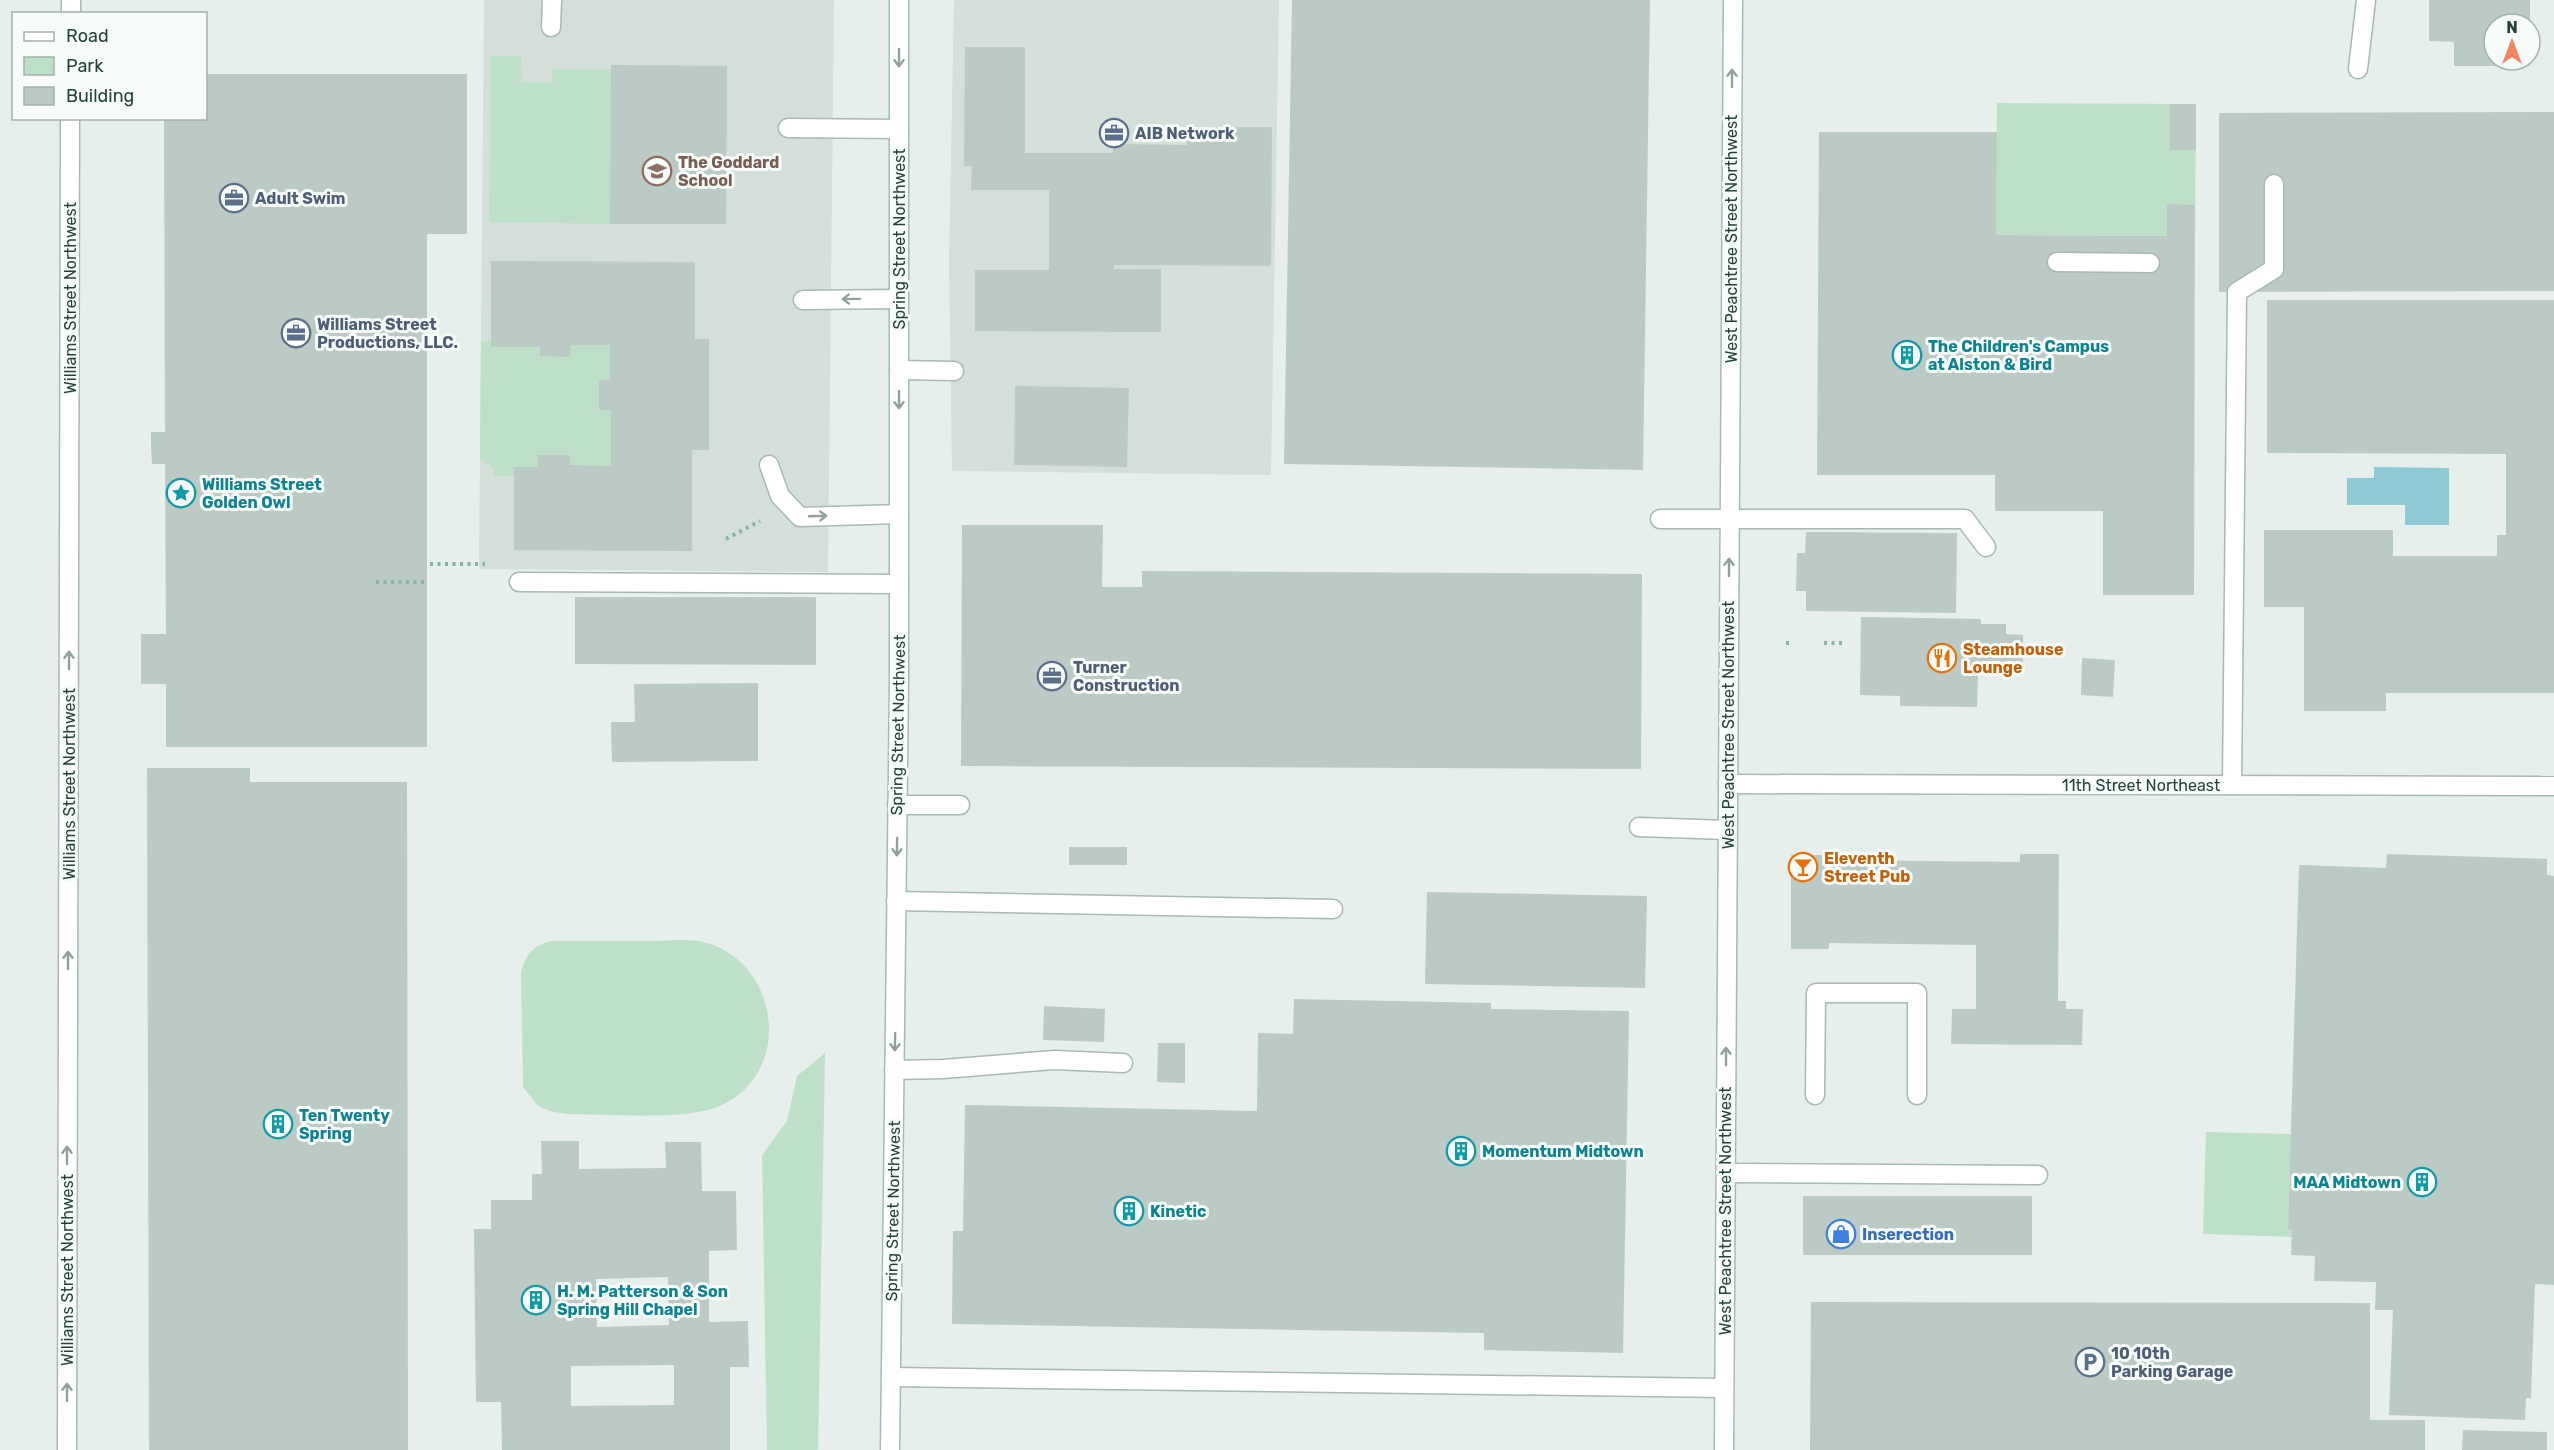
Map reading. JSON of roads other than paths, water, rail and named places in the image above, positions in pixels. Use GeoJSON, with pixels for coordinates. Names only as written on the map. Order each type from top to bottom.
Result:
{"type":"FeatureCollection","features":[{"type":"Feature","properties":{"kind":"main road"},"geometry":{"type":"LineString","coordinates":[[551,27],[552,0]]}},
{"type":"Feature","properties":{"kind":"main road","name":"Spring Street Northwest"},"geometry":{"type":"LineString","coordinates":[[890,1450],[899,584],[899,0]]}},
{"type":"Feature","properties":{"kind":"main road","name":"West Peachtree Street Northwest"},"geometry":{"type":"LineString","coordinates":[[1724,1450],[1733,0]]}},
{"type":"Feature","properties":{"kind":"main road"},"geometry":{"type":"LineString","coordinates":[[2358,69],[2366,0]]}},
{"type":"Feature","properties":{"kind":"main road","name":"Williams Street Northwest"},"geometry":{"type":"LineString","coordinates":[[67,1450],[70,120]]}},
{"type":"Feature","properties":{"kind":"main road"},"geometry":{"type":"LineString","coordinates":[[788,128],[899,129]]}},
{"type":"Feature","properties":{"kind":"main road"},"geometry":{"type":"LineString","coordinates":[[2232,785],[2237,292],[2274,269],[2274,184]]}},
{"type":"Feature","properties":{"kind":"main road"},"geometry":{"type":"LineString","coordinates":[[2057,262],[2150,263]]}},
{"type":"Feature","properties":{"kind":"main road"},"geometry":{"type":"LineString","coordinates":[[803,300],[899,299]]}},
{"type":"Feature","properties":{"kind":"main road"},"geometry":{"type":"LineString","coordinates":[[899,370],[954,371]]}},
{"type":"Feature","properties":{"kind":"main road"},"geometry":{"type":"LineString","coordinates":[[769,465],[780,496],[800,517],[899,514]]}},
{"type":"Feature","properties":{"kind":"main road"},"geometry":{"type":"LineString","coordinates":[[1660,519],[1965,519],[1986,547]]}},
{"type":"Feature","properties":{"kind":"main road"},"geometry":{"type":"LineString","coordinates":[[519,582],[899,584]]}},
{"type":"Feature","properties":{"kind":"main road","name":"11th Street Northeast"},"geometry":{"type":"LineString","coordinates":[[1728,784],[2554,786]]}},
{"type":"Feature","properties":{"kind":"main road"},"geometry":{"type":"LineString","coordinates":[[897,805],[960,805]]}},
{"type":"Feature","properties":{"kind":"main road"},"geometry":{"type":"LineString","coordinates":[[1638,827],[1727,830]]}},
{"type":"Feature","properties":{"kind":"main road"},"geometry":{"type":"LineString","coordinates":[[896,901],[1333,909]]}},
{"type":"Feature","properties":{"kind":"main road"},"geometry":{"type":"LineString","coordinates":[[1815,1095],[1816,993],[1917,993],[1917,1095]]}},
{"type":"Feature","properties":{"kind":"main road"},"geometry":{"type":"LineString","coordinates":[[894,1070],[942,1069],[1054,1060],[1123,1063]]}},
{"type":"Feature","properties":{"kind":"main road"},"geometry":{"type":"LineString","coordinates":[[1726,1173],[2038,1175]]}},
{"type":"Feature","properties":{"kind":"main road"},"geometry":{"type":"LineString","coordinates":[[891,1377],[1724,1388]]}},
{"type":"Feature","properties":{"kind":"water"},"geometry":{"type":"Polygon","coordinates":[[[2374,467],[2449,468],[2449,525],[2405,525],[2405,505],[2347,505],[2347,478],[2374,478],[2374,467]]]}},
{"type":"Feature","properties":{"kind":"place","name":"AIB Network"},"geometry":{"type":"Point","coordinates":[1114,133]}},
{"type":"Feature","properties":{"kind":"place","name":"The Goddard School"},"geometry":{"type":"Point","coordinates":[657,171]}},
{"type":"Feature","properties":{"kind":"place","name":"Adult Swim"},"geometry":{"type":"Point","coordinates":[234,198]}},
{"type":"Feature","properties":{"kind":"place","name":"Williams Street Productions, LLC."},"geometry":{"type":"Point","coordinates":[296,333]}},
{"type":"Feature","properties":{"kind":"place","name":"The Children's Campus at Alston & Bird"},"geometry":{"type":"Point","coordinates":[1907,355]}},
{"type":"Feature","properties":{"kind":"place","name":"Williams Street Golden Owl"},"geometry":{"type":"Point","coordinates":[181,493]}},
{"type":"Feature","properties":{"kind":"place","name":"Steamhouse Lounge"},"geometry":{"type":"Point","coordinates":[1942,658]}},
{"type":"Feature","properties":{"kind":"place","name":"Turner Construction"},"geometry":{"type":"Point","coordinates":[1052,676]}},
{"type":"Feature","properties":{"kind":"place","name":"Eleventh Street Pub"},"geometry":{"type":"Point","coordinates":[1803,867]}},
{"type":"Feature","properties":{"kind":"place","name":"Ten Twenty Spring"},"geometry":{"type":"Point","coordinates":[278,1124]}},
{"type":"Feature","properties":{"kind":"place","name":"Momentum Midtown"},"geometry":{"type":"Point","coordinates":[1461,1151]}},
{"type":"Feature","properties":{"kind":"place","name":"MAA Midtown"},"geometry":{"type":"Point","coordinates":[2422,1182]}},
{"type":"Feature","properties":{"kind":"place","name":"Kinetic"},"geometry":{"type":"Point","coordinates":[1129,1211]}},
{"type":"Feature","properties":{"kind":"place","name":"Inserection"},"geometry":{"type":"Point","coordinates":[1841,1234]}},
{"type":"Feature","properties":{"kind":"place","name":"H. M. Patterson & Son Spring Hill Chapel"},"geometry":{"type":"Point","coordinates":[536,1300]}},
{"type":"Feature","properties":{"kind":"place","name":"10 10th Parking Garage"},"geometry":{"type":"Point","coordinates":[2090,1362]}}]}
